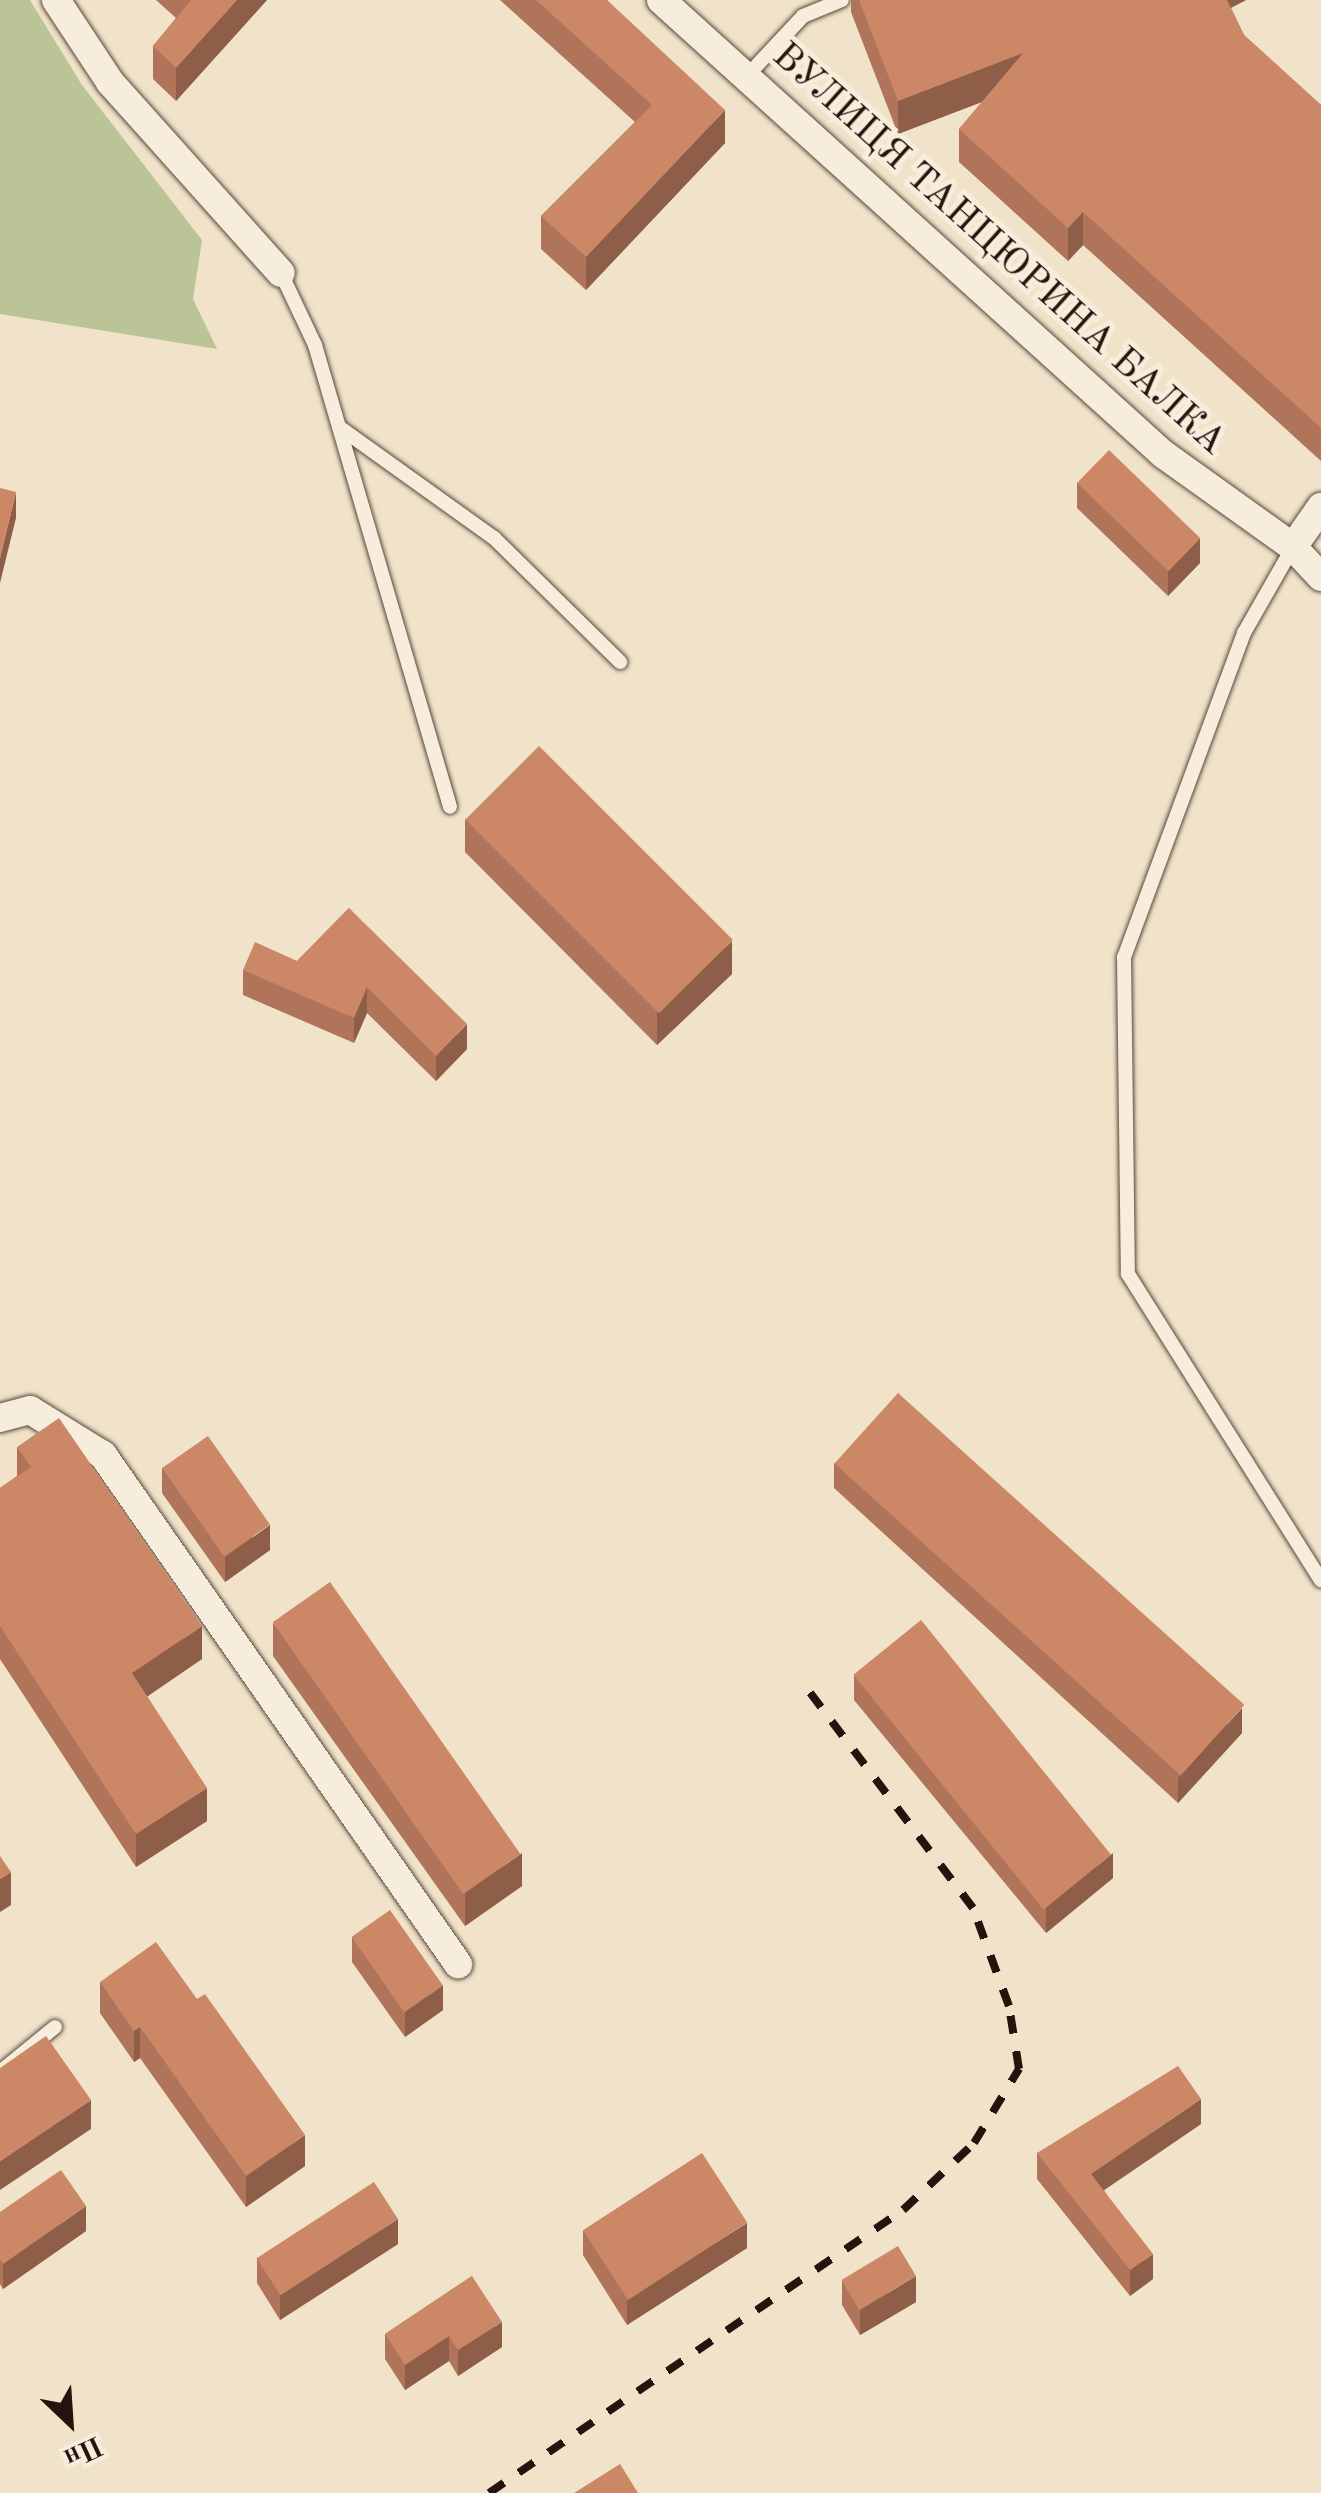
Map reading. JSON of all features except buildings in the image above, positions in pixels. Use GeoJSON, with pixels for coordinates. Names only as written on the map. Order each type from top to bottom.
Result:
{"type":"FeatureCollection","features":[{"type":"Feature","properties":{"kind":"street"},"geometry":{"type":"LineString","coordinates":[[56,0],[110,82],[281,273]]}},
{"type":"Feature","properties":{"kind":"street","name":"ВУЛИЦЯ ТАНЦЮРИНА БАЛКА"},"geometry":{"type":"LineString","coordinates":[[662,0],[1163,454],[1292,546],[1321,577]]}},
{"type":"Feature","properties":{"kind":"street"},"geometry":{"type":"LineString","coordinates":[[1292,546],[1321,507]]}},
{"type":"Feature","properties":{"kind":"street"},"geometry":{"type":"LineString","coordinates":[[0,1418],[30,1410],[103,1454],[458,1964]]}},
{"type":"Feature","properties":{"kind":"lane"},"geometry":{"type":"LineString","coordinates":[[746,77],[803,16],[842,0]]}},
{"type":"Feature","properties":{"kind":"lane"},"geometry":{"type":"LineString","coordinates":[[281,273],[315,346],[450,807]]}},
{"type":"Feature","properties":{"kind":"lane"},"geometry":{"type":"LineString","coordinates":[[338,426],[494,538],[620,662]]}},
{"type":"Feature","properties":{"kind":"lane"},"geometry":{"type":"LineString","coordinates":[[1292,546],[1244,633],[1124,957],[1128,1274],[1321,1580]]}},
{"type":"Feature","properties":{"kind":"lane"},"geometry":{"type":"LineString","coordinates":[[0,2072],[55,2028]]}},
{"type":"Feature","properties":{"kind":"green space"},"geometry":{"type":"Polygon","coordinates":[[[0,0],[30,0],[82,85],[202,240],[193,299],[217,349],[0,314],[0,0]]]}},
{"type":"Feature","properties":{"kind":"railway"},"geometry":{"type":"LineString","coordinates":[[489,2493],[903,2210],[974,2143],[1019,2069],[1009,2006],[973,1908],[809,1691]]}}]}
